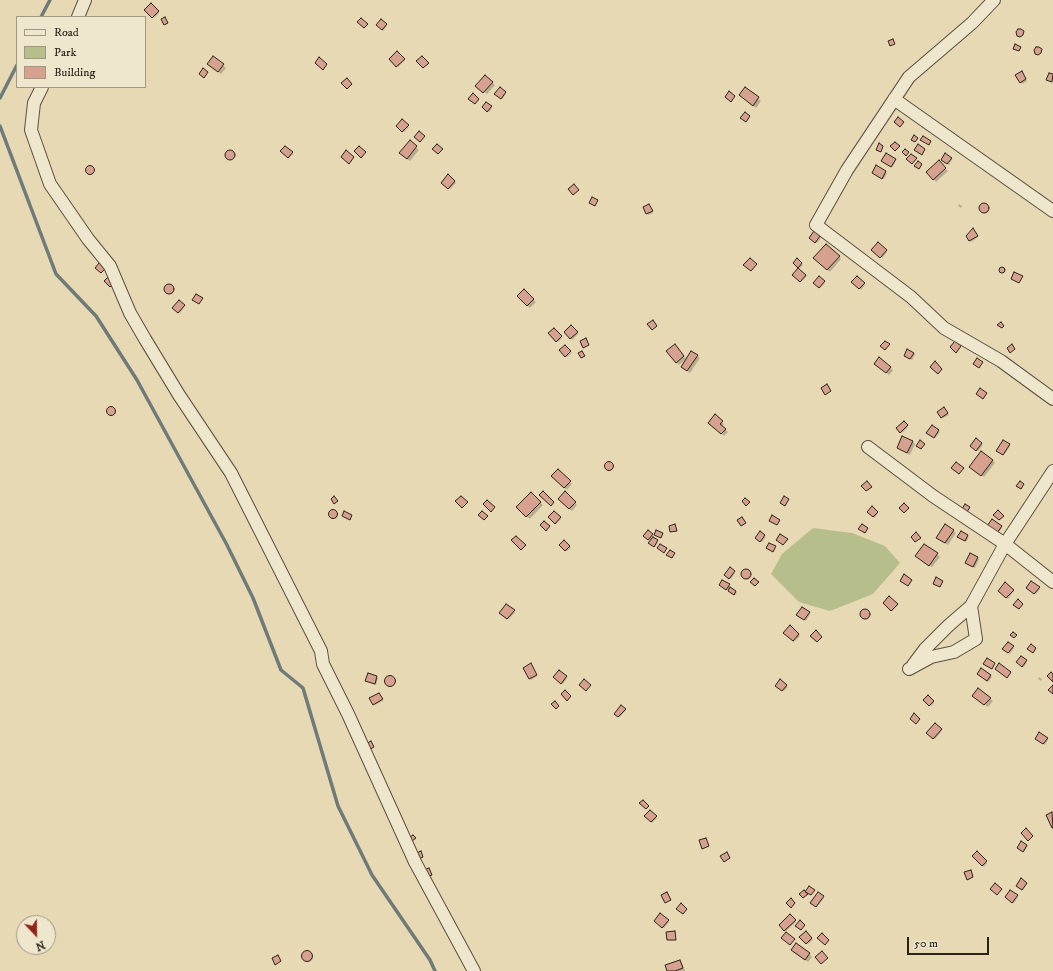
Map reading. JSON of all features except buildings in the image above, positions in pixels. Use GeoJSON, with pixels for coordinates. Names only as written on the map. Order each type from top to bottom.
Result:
{"type":"FeatureCollection","features":[{"type":"Feature","properties":{"kind":"street"},"geometry":{"type":"LineString","coordinates":[[78,16],[86,0]]}},
{"type":"Feature","properties":{"kind":"street"},"geometry":{"type":"LineString","coordinates":[[994,0],[972,23],[909,77],[848,170],[816,226],[911,297],[944,328],[1002,361],[1053,399]]}},
{"type":"Feature","properties":{"kind":"street"},"geometry":{"type":"LineString","coordinates":[[42,88],[34,103],[31,130],[50,184],[88,239],[110,266],[130,312],[145,339],[230,473],[320,651],[323,664],[348,714],[415,862],[474,971]]}},
{"type":"Feature","properties":{"kind":"street"},"geometry":{"type":"LineString","coordinates":[[894,99],[1053,212]]}},
{"type":"Feature","properties":{"kind":"street"},"geometry":{"type":"LineString","coordinates":[[868,447],[933,496],[1005,544],[1053,582]]}},
{"type":"Feature","properties":{"kind":"street"},"geometry":{"type":"LineString","coordinates":[[971,606],[976,639],[954,652],[932,657],[909,669],[938,635],[971,606],[1005,544],[1053,471]]}},
{"type":"Feature","properties":{"kind":"green space"},"geometry":{"type":"Polygon","coordinates":[[[813,528],[852,533],[885,546],[900,563],[873,594],[830,611],[799,602],[771,574],[782,554],[813,528]]]}},
{"type":"Feature","properties":{"kind":"waterway"},"geometry":{"type":"LineString","coordinates":[[42,16],[50,0]]}},
{"type":"Feature","properties":{"kind":"waterway"},"geometry":{"type":"LineString","coordinates":[[0,98],[16,67]]}},
{"type":"Feature","properties":{"kind":"waterway"},"geometry":{"type":"LineString","coordinates":[[0,126],[56,274],[96,316],[137,380],[227,545],[253,598],[281,670],[303,688],[338,806],[372,875],[430,960],[435,971]]}}]}
